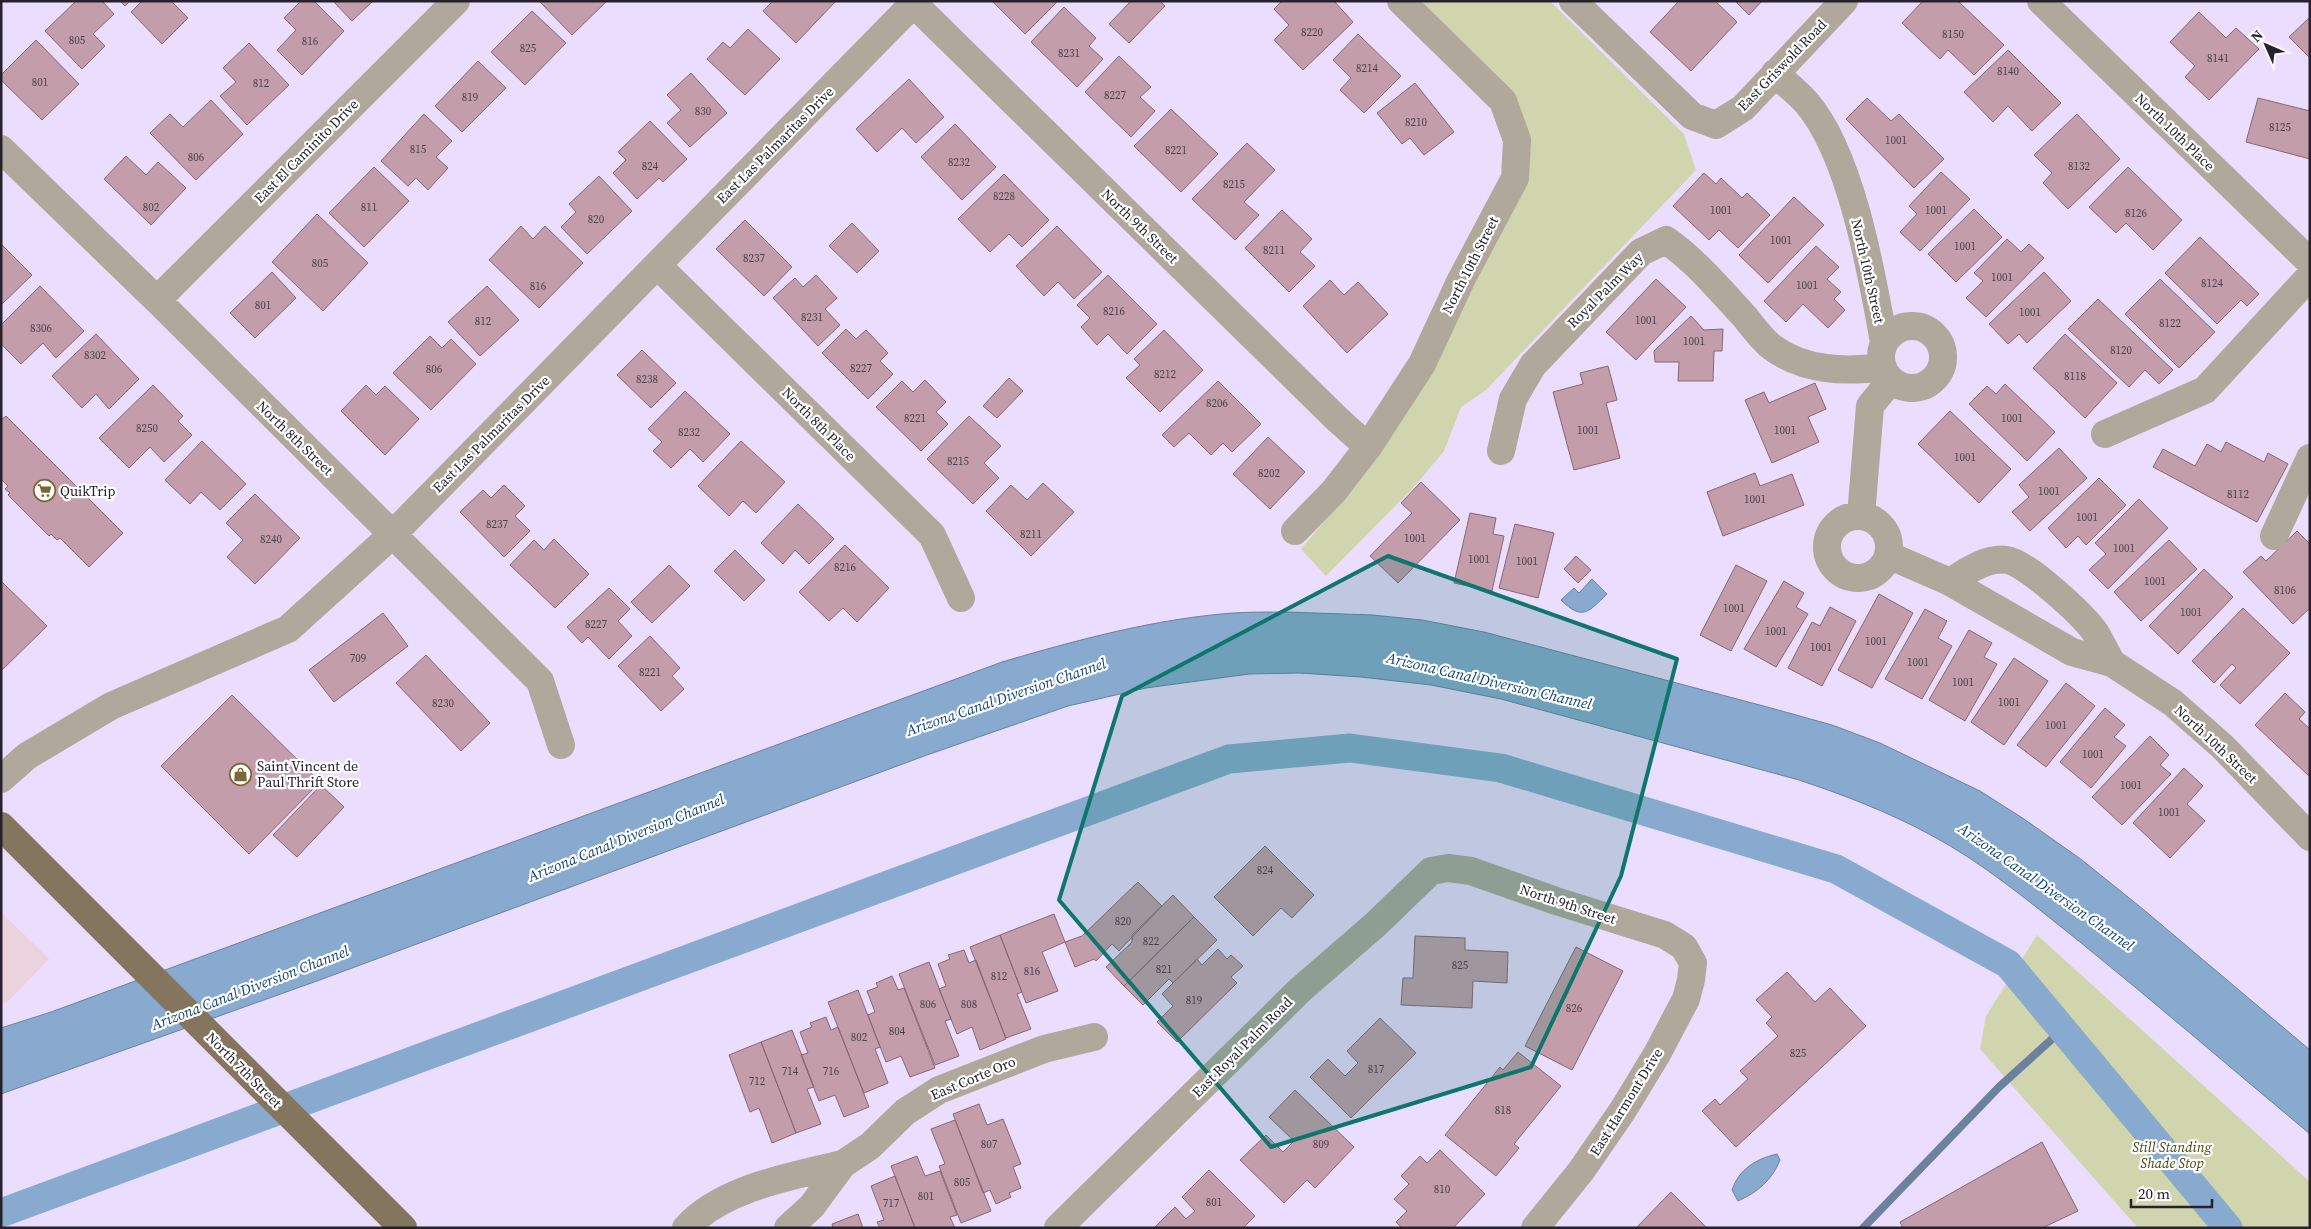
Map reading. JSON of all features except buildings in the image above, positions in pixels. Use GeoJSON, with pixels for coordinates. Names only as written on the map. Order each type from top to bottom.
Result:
{"type":"FeatureCollection","features":[{"type":"Feature","properties":{"kind":"main road","name":"North 7th Street"},"geometry":{"type":"LineString","coordinates":[[1,826],[403,1228]]}},
{"type":"Feature","properties":{"kind":"street","name":"East El Caminito Drive"},"geometry":{"type":"LineString","coordinates":[[157,300],[456,1]]}},
{"type":"Feature","properties":{"kind":"street","name":"North 10th Street"},"geometry":{"type":"LineString","coordinates":[[1295,531],[1334,491],[1368,447],[1422,364],[1460,280],[1515,178],[1517,140],[1503,101],[1401,1]]}},
{"type":"Feature","properties":{"kind":"street","name":"East Griswold Road"},"geometry":{"type":"LineString","coordinates":[[1572,1],[1692,116],[1716,125],[1743,108],[1844,1]]}},
{"type":"Feature","properties":{"kind":"street","name":"North 10th Place"},"geometry":{"type":"LineString","coordinates":[[2041,1],[2310,262]]}},
{"type":"Feature","properties":{"kind":"street","name":"North 9th Street"},"geometry":{"type":"LineString","coordinates":[[915,2],[1336,418],[1368,447]]}},
{"type":"Feature","properties":{"kind":"street","name":"East Las Palmaritas Drive"},"geometry":{"type":"LineString","coordinates":[[1,779],[27,756],[111,706],[288,629],[393,534],[915,2]]}},
{"type":"Feature","properties":{"kind":"street","name":"North 10th Street"},"geometry":{"type":"LineString","coordinates":[[1776,73],[1806,102],[1838,156],[1869,268],[1886,363]]}},
{"type":"Feature","properties":{"kind":"street","name":"North 8th Street"},"geometry":{"type":"LineString","coordinates":[[1,149],[157,300],[540,681],[561,745]]}},
{"type":"Feature","properties":{"kind":"street","name":"Royal Palm Way"},"geometry":{"type":"LineString","coordinates":[[1501,451],[1513,399],[1533,365],[1641,252],[1666,240],[1690,258],[1772,347],[1794,360],[1835,370],[1854,371],[1886,363]]}},
{"type":"Feature","properties":{"kind":"street","name":"North 8th Place"},"geometry":{"type":"LineString","coordinates":[[657,264],[932,534],[961,598]]}},
{"type":"Feature","properties":{"kind":"street"},"geometry":{"type":"LineString","coordinates":[[2104,434],[2205,390],[2310,276]]}},
{"type":"Feature","properties":{"kind":"street"},"geometry":{"type":"LineString","coordinates":[[1861,516],[1870,406],[1886,363]]}},
{"type":"Feature","properties":{"kind":"street"},"geometry":{"type":"LineString","coordinates":[[2274,536],[2310,458]]}},
{"type":"Feature","properties":{"kind":"street"},"geometry":{"type":"LineString","coordinates":[[1861,516],[1878,523],[1884,529],[1889,546],[1888,555],[1878,572],[1861,579],[1842,575],[1829,561],[1827,543],[1835,526],[1852,517],[1861,516]]}},
{"type":"Feature","properties":{"kind":"street","name":"North 10th Street"},"geometry":{"type":"LineString","coordinates":[[1888,555],[1950,582],[2072,652],[2112,663],[2173,704],[2222,748],[2310,837]]}},
{"type":"Feature","properties":{"kind":"street","name":"North 10th Street"},"geometry":{"type":"LineString","coordinates":[[1950,582],[1989,562],[2007,560],[2026,567],[2042,579],[2094,631],[2112,663]]}},
{"type":"Feature","properties":{"kind":"street","name":"North 9th Street"},"geometry":{"type":"LineString","coordinates":[[1431,871],[1448,868],[1471,871],[1556,901],[1665,935],[1684,947],[1693,963]]}},
{"type":"Feature","properties":{"kind":"street","name":"East Royal Palm Road"},"geometry":{"type":"LineString","coordinates":[[1058,1228],[1300,990],[1376,924],[1431,871]]}},
{"type":"Feature","properties":{"kind":"street","name":"East Harmont Drive"},"geometry":{"type":"LineString","coordinates":[[1535,1228],[1581,1171],[1623,1110],[1658,1054],[1686,999],[1693,963]]}},
{"type":"Feature","properties":{"kind":"street","name":"East Corte Oro"},"geometry":{"type":"LineString","coordinates":[[788,1228],[812,1206],[843,1164],[870,1146],[905,1112],[940,1090],[1044,1048],[1094,1037]]}},
{"type":"Feature","properties":{"kind":"street","name":"East Corte Oro"},"geometry":{"type":"LineString","coordinates":[[686,1228],[723,1199],[788,1177],[843,1164]]}},
{"type":"Feature","properties":{"kind":"highlighted area"},"geometry":{"type":"Polygon","coordinates":[[[1388,556],[1677,659],[1621,876],[1531,1067],[1271,1147],[1059,900],[1122,696],[1388,556]]]}},
{"type":"Feature","properties":{"kind":"shaded area"},"geometry":{"type":"Polygon","coordinates":[[[2,913],[49,959],[5,1004],[1,1000],[2,913]]]}},
{"type":"Feature","properties":{"kind":"green space"},"geometry":{"type":"Polygon","coordinates":[[[1419,1],[1550,1],[1684,134],[1696,170],[1486,390],[1461,407],[1444,451],[1413,488],[1326,576],[1301,549],[1376,459],[1433,370],[1530,139],[1419,1]]]}},
{"type":"Feature","properties":{"kind":"green space","name":"Still Standing Shade Stop"},"geometry":{"type":"Polygon","coordinates":[[[2037,935],[2310,1182],[2310,1228],[2138,1228],[1980,1049],[1986,1016],[2037,935]]]}},
{"type":"Feature","properties":{"kind":"water"},"geometry":{"type":"Polygon","coordinates":[[[1592,579],[1607,594],[1586,612],[1575,611],[1561,600],[1574,588],[1579,593],[1592,579]]]}},
{"type":"Feature","properties":{"kind":"water","name":"Arizona Canal Diversion Channel"},"geometry":{"type":"Polygon","coordinates":[[[1286,612],[1372,615],[1422,620],[1484,632],[1832,725],[1880,743],[1980,791],[2082,860],[2310,1050],[2310,1134],[2026,899],[1949,845],[1898,818],[1799,780],[1501,699],[1431,685],[1361,677],[1300,673],[1249,674],[1146,688],[1068,706],[927,755],[317,981],[1,1094],[1,1028],[51,1012],[1002,662],[1087,638],[1145,625],[1233,613],[1286,612]]]}},
{"type":"Feature","properties":{"kind":"water"},"geometry":{"type":"Polygon","coordinates":[[[1777,1154],[1780,1160],[1773,1174],[1764,1185],[1738,1201],[1732,1190],[1739,1176],[1755,1162],[1777,1154]]]}},
{"type":"Feature","properties":{"kind":"waterway"},"geometry":{"type":"LineString","coordinates":[[1,1213],[1229,759],[1350,748],[1501,768],[1836,869],[2008,964],[2228,1228]]}},
{"type":"Feature","properties":{"kind":"waterway"},"geometry":{"type":"LineString","coordinates":[[1863,1228],[1999,1087],[2063,1029]]}},
{"type":"Feature","properties":{"kind":"place","name":"QuikTrip"},"geometry":{"type":"Point","coordinates":[44,491]}},
{"type":"Feature","properties":{"kind":"place","name":"Saint Vincent de Paul Thrift Store"},"geometry":{"type":"Point","coordinates":[241,774]}}]}
